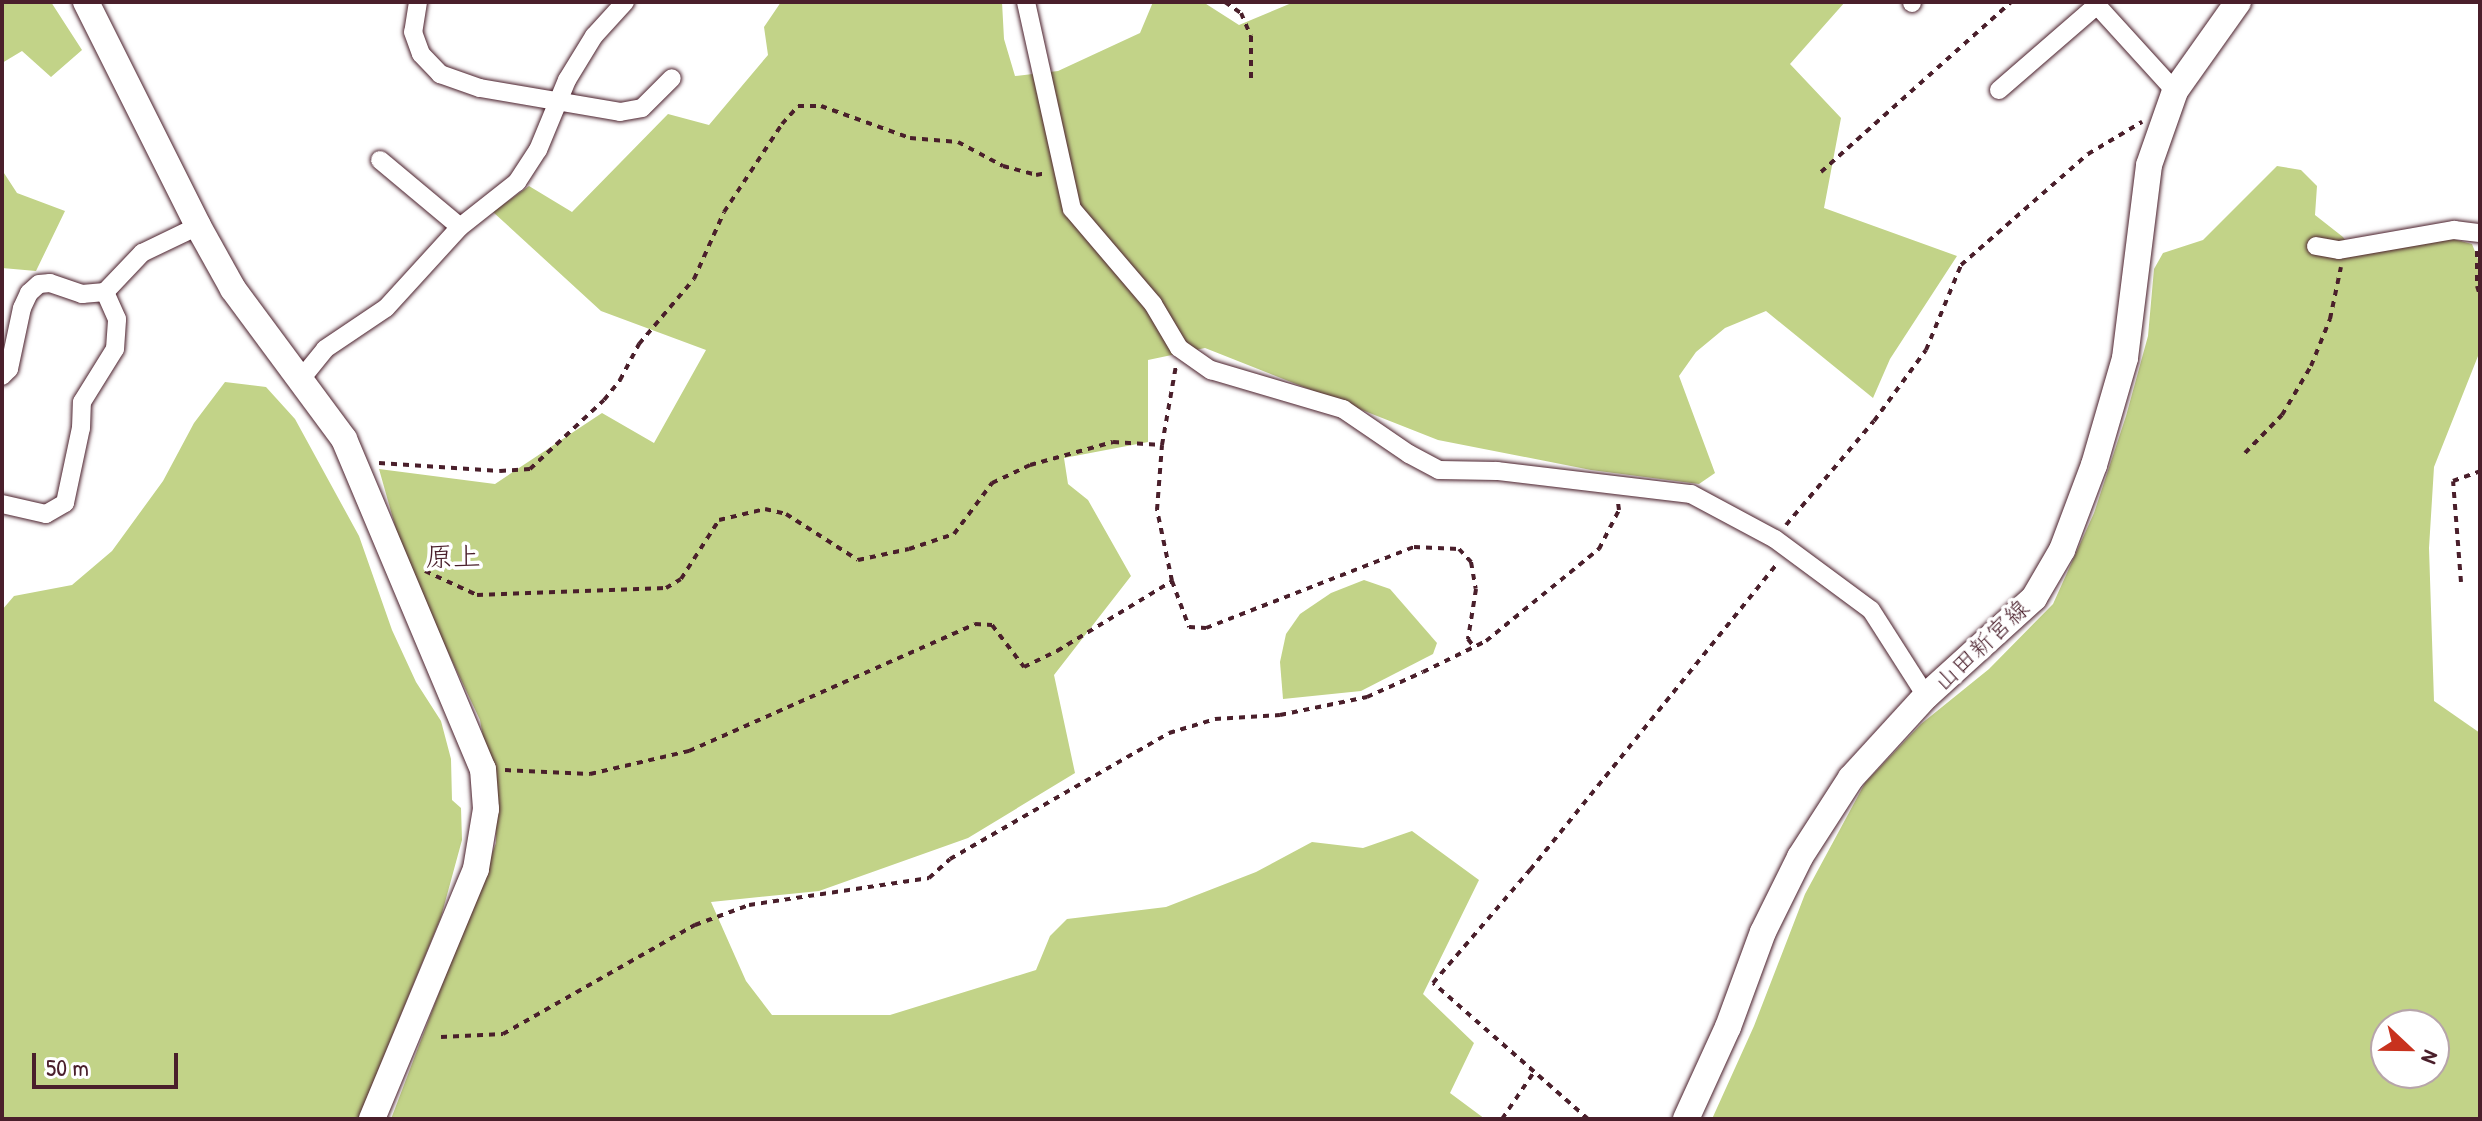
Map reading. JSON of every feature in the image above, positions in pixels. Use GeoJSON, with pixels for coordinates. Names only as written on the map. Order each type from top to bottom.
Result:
{"type":"FeatureCollection","features":[{"type":"Feature","properties":{"kind":"main road"},"geometry":{"type":"LineString","coordinates":[[86,2],[198,226],[233,289],[344,439],[483,769],[486,809],[476,869],[372,1119]]}},
{"type":"Feature","properties":{"kind":"main road","name":"山田新宮線"},"geometry":{"type":"LineString","coordinates":[[1686,1119],[1728,1027],[1763,932],[1800,857],[1851,778],[1926,696],[2034,598],[2062,550],[2094,465],[2125,358],[2149,165],[2175,91],[2238,2]]}},
{"type":"Feature","properties":{"kind":"street"},"geometry":{"type":"LineString","coordinates":[[418,2],[413,32],[421,54],[440,74],[480,88],[560,99],[620,112],[642,108],[672,78]]}},
{"type":"Feature","properties":{"kind":"street"},"geometry":{"type":"LineString","coordinates":[[301,379],[325,349],[386,308],[460,227],[517,182],[538,150],[560,99],[594,36],[625,2]]}},
{"type":"Feature","properties":{"kind":"street"},"geometry":{"type":"LineString","coordinates":[[1026,2],[1072,209],[1153,304],[1179,348],[1211,370],[1343,409],[1439,470],[1497,471],[1691,494],[1781,545],[1871,610],[1926,696]]}},
{"type":"Feature","properties":{"kind":"street"},"geometry":{"type":"LineString","coordinates":[[1999,90],[2096,4],[2175,91]]}},
{"type":"Feature","properties":{"kind":"street"},"geometry":{"type":"LineString","coordinates":[[380,160],[460,227]]}},
{"type":"Feature","properties":{"kind":"street"},"geometry":{"type":"LineString","coordinates":[[2,376],[9,369],[22,308],[29,293],[39,284],[50,283],[82,294],[105,292],[142,253],[198,226]]}},
{"type":"Feature","properties":{"kind":"street"},"geometry":{"type":"LineString","coordinates":[[2316,246],[2344,249],[2454,230],[2479,233]]}},
{"type":"Feature","properties":{"kind":"street"},"geometry":{"type":"LineString","coordinates":[[2,504],[46,514],[65,503],[81,428],[82,402],[115,349],[117,319],[105,292]]}},
{"type":"Feature","properties":{"kind":"path"},"geometry":{"type":"LineString","coordinates":[[1225,2],[1241,13],[1251,36],[1251,82]]}},
{"type":"Feature","properties":{"kind":"path"},"geometry":{"type":"LineString","coordinates":[[1821,172],[2011,2]]}},
{"type":"Feature","properties":{"kind":"path"},"geometry":{"type":"LineString","coordinates":[[354,465],[500,471],[530,469],[604,400],[620,380],[639,344],[694,279],[724,212],[782,124],[798,106],[821,106],[910,138],[958,142],[1003,166],[1036,175],[1064,169]]}},
{"type":"Feature","properties":{"kind":"path"},"geometry":{"type":"LineString","coordinates":[[1588,1119],[1433,983],[1530,870],[1874,421],[1926,350],[1961,265],[2088,154],[2142,122],[2164,123]]}},
{"type":"Feature","properties":{"kind":"path"},"geometry":{"type":"LineString","coordinates":[[2479,233],[2477,286],[2480,295]]}},
{"type":"Feature","properties":{"kind":"path"},"geometry":{"type":"LineString","coordinates":[[2245,453],[2282,415],[2311,366],[2330,319],[2344,249]]}},
{"type":"Feature","properties":{"kind":"path"},"geometry":{"type":"LineString","coordinates":[[1179,348],[1162,445],[1157,510],[1172,581],[1189,627],[1206,628],[1414,547],[1459,549],[1471,562],[1476,589],[1468,639],[1474,647]]}},
{"type":"Feature","properties":{"kind":"path"},"geometry":{"type":"LineString","coordinates":[[400,572],[422,570],[477,595],[666,588],[681,579],[719,520],[765,509],[786,514],[858,560],[909,549],[954,534],[992,483],[1030,465],[1113,442],[1162,445]]}},
{"type":"Feature","properties":{"kind":"path"},"geometry":{"type":"LineString","coordinates":[[2461,582],[2453,481],[2480,471]]}},
{"type":"Feature","properties":{"kind":"path"},"geometry":{"type":"LineString","coordinates":[[441,1037],[503,1034],[695,925],[749,905],[929,878],[950,859],[1169,733],[1215,719],[1280,715],[1367,697],[1474,647],[1599,549],[1619,510],[1617,486]]}},
{"type":"Feature","properties":{"kind":"path"},"geometry":{"type":"LineString","coordinates":[[483,769],[590,774],[689,751],[975,624],[992,625],[1024,667],[1172,581]]}},
{"type":"Feature","properties":{"kind":"path"},"geometry":{"type":"LineString","coordinates":[[1502,1119],[1534,1072]]}},
{"type":"Feature","properties":{"kind":"green space"},"geometry":{"type":"Polygon","coordinates":[[[2,2],[51,2],[82,50],[51,77],[22,51],[2,63],[2,2]]]}},
{"type":"Feature","properties":{"kind":"green space"},"geometry":{"type":"Polygon","coordinates":[[[781,2],[1002,2],[1004,39],[1015,76],[1058,71],[1140,33],[1153,2],[1203,2],[1239,25],[1294,2],[1845,2],[1790,64],[1841,118],[1824,208],[1957,256],[1890,359],[1873,398],[1766,311],[1725,328],[1696,352],[1679,376],[1715,473],[1699,484],[1591,470],[1438,440],[1205,348],[1148,360],[1148,442],[1064,458],[1068,484],[1088,500],[1131,576],[1054,675],[1075,773],[968,838],[819,891],[711,902],[746,981],[772,1015],[890,1015],[1036,970],[1050,936],[1067,919],[1166,907],[1256,872],[1312,842],[1363,848],[1412,831],[1479,880],[1423,994],[1474,1043],[1450,1093],[1485,1119],[391,1119],[496,843],[496,808],[480,720],[405,561],[379,469],[495,484],[602,413],[654,443],[706,350],[601,311],[493,212],[529,186],[572,212],[668,114],[709,125],[768,55],[764,27],[781,2]]]}},
{"type":"Feature","properties":{"kind":"green space"},"geometry":{"type":"Polygon","coordinates":[[[2277,166],[2301,170],[2317,186],[2315,215],[2343,237],[2350,248],[2449,238],[2472,244],[2480,264],[2480,351],[2434,467],[2429,548],[2434,701],[2480,733],[2480,1119],[1712,1119],[1754,1026],[1805,894],[1865,783],[1921,724],[1989,669],[2053,604],[2094,513],[2126,416],[2148,336],[2154,269],[2163,253],[2203,240],[2277,166]]]}},
{"type":"Feature","properties":{"kind":"green space"},"geometry":{"type":"Polygon","coordinates":[[[2,170],[17,193],[65,211],[36,271],[2,268],[2,170]]]}},
{"type":"Feature","properties":{"kind":"green space"},"geometry":{"type":"Polygon","coordinates":[[[225,382],[266,387],[295,419],[359,536],[392,630],[416,682],[441,721],[451,759],[452,800],[461,808],[462,840],[441,917],[358,1119],[2,1119],[2,610],[14,596],[72,585],[112,551],[163,481],[194,423],[225,382]]]}},
{"type":"Feature","properties":{"kind":"green space"},"geometry":{"type":"Polygon","coordinates":[[[1364,580],[1390,589],[1437,643],[1433,654],[1361,691],[1283,699],[1280,662],[1286,634],[1300,614],[1331,593],[1364,580]]]}},
{"type":"Feature","properties":{"kind":"district","name":"原上"},"geometry":{"type":"Point","coordinates":[453,556]}}]}
